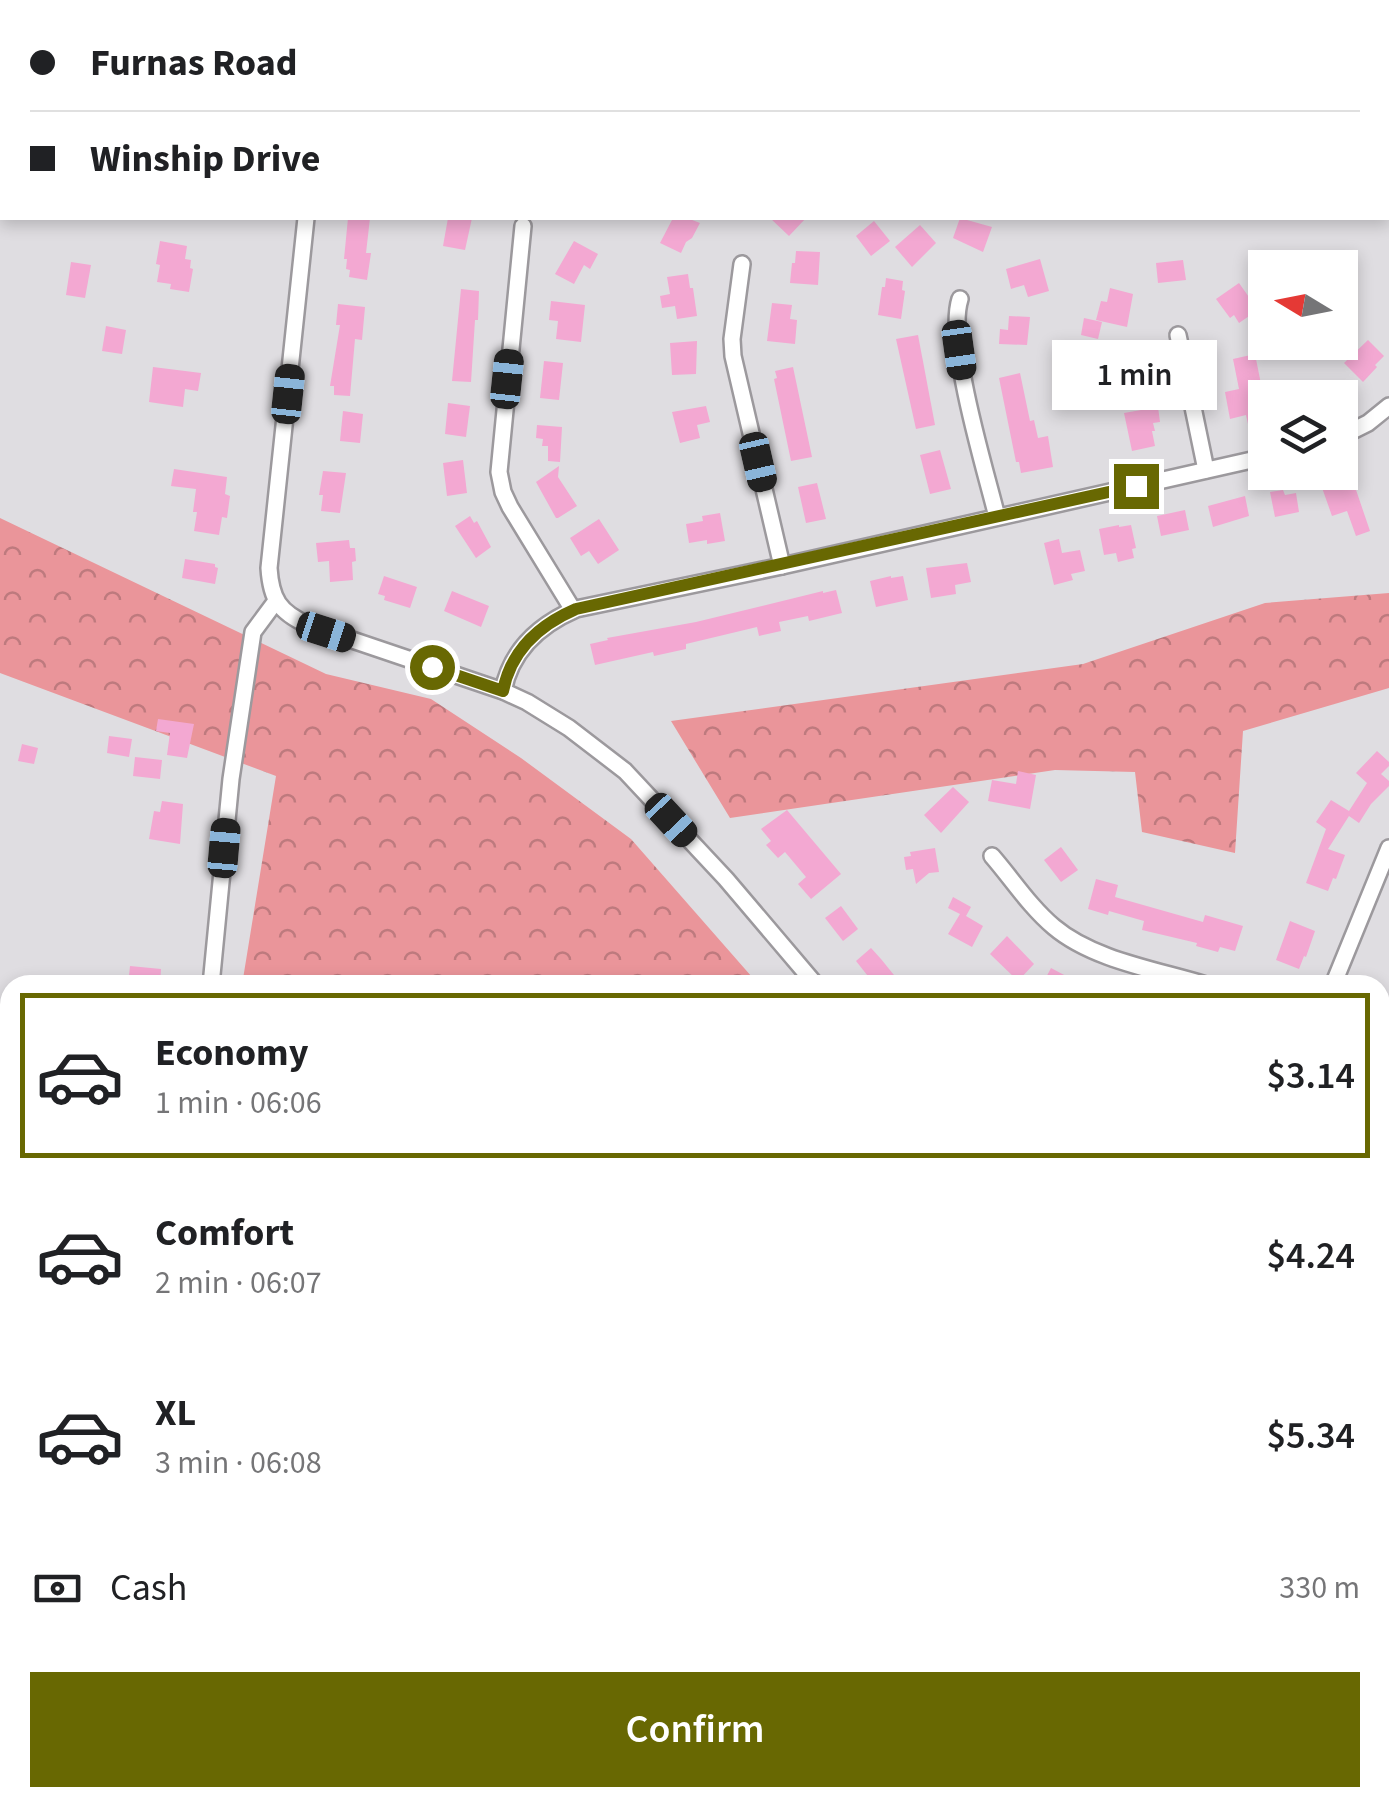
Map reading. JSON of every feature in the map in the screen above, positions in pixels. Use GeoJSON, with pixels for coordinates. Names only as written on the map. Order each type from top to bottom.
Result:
{"type":"FeatureCollection","features":[{"type":"Feature","properties":{"kind":"street"},"geometry":{"type":"LineString","coordinates":[[306,220],[269,568],[270,588],[276,601],[293,618],[308,625],[503,691],[570,728],[625,771],[726,879],[808,975]]}},
{"type":"Feature","properties":{"kind":"street"},"geometry":{"type":"LineString","coordinates":[[523,226],[498,472],[510,507],[574,610]]}},
{"type":"Feature","properties":{"kind":"street"},"geometry":{"type":"LineString","coordinates":[[742,264],[733,356],[782,566]]}},
{"type":"Feature","properties":{"kind":"street"},"geometry":{"type":"LineString","coordinates":[[960,298],[957,322],[962,371],[996,517]]}},
{"type":"Feature","properties":{"kind":"street"},"geometry":{"type":"LineString","coordinates":[[1178,335],[1206,470]]}},
{"type":"Feature","properties":{"kind":"street"},"geometry":{"type":"LineString","coordinates":[[1358,428],[1389,406]]}},
{"type":"Feature","properties":{"kind":"street"},"geometry":{"type":"LineString","coordinates":[[503,691],[509,669],[525,644],[541,628],[574,610],[1248,461]]}},
{"type":"Feature","properties":{"kind":"street"},"geometry":{"type":"LineString","coordinates":[[211,975],[231,779],[253,632],[276,601]]}},
{"type":"Feature","properties":{"kind":"street"},"geometry":{"type":"LineString","coordinates":[[1336,975],[1389,848]]}},
{"type":"Feature","properties":{"kind":"street"},"geometry":{"type":"LineString","coordinates":[[992,856],[1048,922],[1071,940],[1173,975]]}},
{"type":"Feature","properties":{"kind":"green space"},"geometry":{"type":"Polygon","coordinates":[[[0,518],[326,674],[431,699],[521,758],[631,839],[750,975],[244,975],[276,776],[0,673],[0,518]]]}},
{"type":"Feature","properties":{"kind":"green space"},"geometry":{"type":"Polygon","coordinates":[[[1389,593],[1389,688],[1243,731],[1235,853],[1142,832],[1135,772],[1055,770],[730,818],[671,721],[1083,664],[1265,603],[1389,593]]]}},
{"type":"Feature","properties":{"kind":"building"},"geometry":{"type":"Polygon","coordinates":[[[348,220],[370,220],[367,280],[349,277],[344,259],[348,220]]]}},
{"type":"Feature","properties":{"kind":"building"},"geometry":{"type":"Polygon","coordinates":[[[448,220],[472,220],[465,250],[443,246],[448,220]]]}},
{"type":"Feature","properties":{"kind":"building"},"geometry":{"type":"Polygon","coordinates":[[[672,220],[700,223],[681,253],[660,243],[672,220]]]}},
{"type":"Feature","properties":{"kind":"building"},"geometry":{"type":"Polygon","coordinates":[[[772,220],[804,220],[789,236],[772,220]]]}},
{"type":"Feature","properties":{"kind":"building"},"geometry":{"type":"Polygon","coordinates":[[[959,220],[992,227],[983,252],[953,238],[959,220]]]}},
{"type":"Feature","properties":{"kind":"building"},"geometry":{"type":"Polygon","coordinates":[[[874,221],[890,241],[871,256],[856,236],[874,221]]]}},
{"type":"Feature","properties":{"kind":"building"},"geometry":{"type":"Polygon","coordinates":[[[920,225],[936,243],[912,267],[895,247],[920,225]]]}},
{"type":"Feature","properties":{"kind":"building"},"geometry":{"type":"Polygon","coordinates":[[[160,241],[187,246],[185,259],[191,260],[193,269],[189,292],[157,282],[160,241]]]}},
{"type":"Feature","properties":{"kind":"building"},"geometry":{"type":"Polygon","coordinates":[[[574,241],[598,254],[590,269],[584,265],[574,284],[555,274],[574,241]]]}},
{"type":"Feature","properties":{"kind":"building"},"geometry":{"type":"Polygon","coordinates":[[[796,251],[820,252],[818,285],[790,283],[796,251]]]}},
{"type":"Feature","properties":{"kind":"building"},"geometry":{"type":"Polygon","coordinates":[[[1040,259],[1049,291],[1028,297],[1024,285],[1011,289],[1006,269],[1040,259]]]}},
{"type":"Feature","properties":{"kind":"building"},"geometry":{"type":"Polygon","coordinates":[[[1183,260],[1186,280],[1158,283],[1156,263],[1183,260]]]}},
{"type":"Feature","properties":{"kind":"building"},"geometry":{"type":"Polygon","coordinates":[[[71,262],[91,265],[85,298],[66,295],[71,262]]]}},
{"type":"Feature","properties":{"kind":"building"},"geometry":{"type":"Polygon","coordinates":[[[688,274],[697,316],[677,319],[675,306],[662,308],[660,296],[670,294],[667,277],[688,274]]]}},
{"type":"Feature","properties":{"kind":"building"},"geometry":{"type":"Polygon","coordinates":[[[886,278],[903,281],[901,319],[878,315],[886,278]]]}},
{"type":"Feature","properties":{"kind":"building"},"geometry":{"type":"Polygon","coordinates":[[[1239,283],[1248,296],[1248,317],[1239,323],[1234,315],[1230,318],[1216,299],[1239,283]]]}},
{"type":"Feature","properties":{"kind":"building"},"geometry":{"type":"Polygon","coordinates":[[[1110,288],[1133,294],[1127,327],[1096,320],[1101,301],[1107,302],[1110,288]]]}},
{"type":"Feature","properties":{"kind":"building"},"geometry":{"type":"Polygon","coordinates":[[[461,289],[479,291],[471,382],[452,381],[461,289]]]}},
{"type":"Feature","properties":{"kind":"building"},"geometry":{"type":"Polygon","coordinates":[[[551,301],[585,305],[581,342],[556,339],[558,321],[549,320],[551,301]]]}},
{"type":"Feature","properties":{"kind":"building"},"geometry":{"type":"Polygon","coordinates":[[[772,303],[792,305],[790,319],[797,320],[795,344],[767,341],[772,303]]]}},
{"type":"Feature","properties":{"kind":"building"},"geometry":{"type":"Polygon","coordinates":[[[338,304],[365,307],[362,340],[355,339],[350,396],[334,395],[334,386],[330,386],[340,325],[336,325],[338,304]]]}},
{"type":"Feature","properties":{"kind":"building"},"geometry":{"type":"Polygon","coordinates":[[[1009,316],[1030,317],[1027,345],[999,344],[1000,329],[1008,330],[1009,316]]]}},
{"type":"Feature","properties":{"kind":"building"},"geometry":{"type":"Polygon","coordinates":[[[1084,318],[1102,322],[1098,339],[1081,335],[1084,318]]]}},
{"type":"Feature","properties":{"kind":"building"},"geometry":{"type":"Polygon","coordinates":[[[106,326],[126,330],[122,354],[102,351],[106,326]]]}},
{"type":"Feature","properties":{"kind":"building"},"geometry":{"type":"Polygon","coordinates":[[[918,335],[935,425],[916,429],[896,339],[918,335]]]}},
{"type":"Feature","properties":{"kind":"building"},"geometry":{"type":"Polygon","coordinates":[[[1368,340],[1384,356],[1363,382],[1344,363],[1358,360],[1358,350],[1368,340]]]}},
{"type":"Feature","properties":{"kind":"building"},"geometry":{"type":"Polygon","coordinates":[[[697,341],[696,374],[672,375],[670,343],[697,341]]]}},
{"type":"Feature","properties":{"kind":"building"},"geometry":{"type":"Polygon","coordinates":[[[1126,350],[1143,383],[1126,392],[1108,360],[1126,350]]]}},
{"type":"Feature","properties":{"kind":"building"},"geometry":{"type":"Polygon","coordinates":[[[1248,356],[1248,360],[1256,360],[1260,380],[1248,380],[1248,424],[1246,415],[1230,419],[1225,392],[1239,389],[1233,359],[1248,356]]]}},
{"type":"Feature","properties":{"kind":"building"},"geometry":{"type":"Polygon","coordinates":[[[544,361],[563,363],[559,400],[540,398],[544,361]]]}},
{"type":"Feature","properties":{"kind":"building"},"geometry":{"type":"Polygon","coordinates":[[[153,367],[201,373],[198,391],[185,389],[183,407],[149,402],[153,367]]]}},
{"type":"Feature","properties":{"kind":"building"},"geometry":{"type":"Polygon","coordinates":[[[793,367],[812,457],[791,461],[774,379],[775,371],[793,367]]]}},
{"type":"Feature","properties":{"kind":"building"},"geometry":{"type":"Polygon","coordinates":[[[1020,373],[1030,421],[1034,420],[1038,438],[1048,436],[1053,467],[1021,473],[999,378],[1020,373]]]}},
{"type":"Feature","properties":{"kind":"building"},"geometry":{"type":"Polygon","coordinates":[[[448,403],[470,406],[466,437],[445,434],[448,403]]]}},
{"type":"Feature","properties":{"kind":"building"},"geometry":{"type":"Polygon","coordinates":[[[706,406],[710,422],[697,425],[700,438],[680,443],[672,412],[706,406]]]}},
{"type":"Feature","properties":{"kind":"building"},"geometry":{"type":"Polygon","coordinates":[[[1158,407],[1160,422],[1153,423],[1152,431],[1155,446],[1132,451],[1124,413],[1158,407]]]}},
{"type":"Feature","properties":{"kind":"building"},"geometry":{"type":"Polygon","coordinates":[[[343,411],[363,414],[360,443],[340,441],[343,411]]]}},
{"type":"Feature","properties":{"kind":"building"},"geometry":{"type":"Polygon","coordinates":[[[537,425],[562,427],[560,462],[548,461],[548,446],[542,446],[543,439],[536,438],[537,425]]]}},
{"type":"Feature","properties":{"kind":"building"},"geometry":{"type":"Polygon","coordinates":[[[940,450],[951,489],[930,494],[920,455],[940,450]]]}},
{"type":"Feature","properties":{"kind":"building"},"geometry":{"type":"Polygon","coordinates":[[[463,460],[467,493],[447,496],[443,463],[463,460]]]}},
{"type":"Feature","properties":{"kind":"building"},"geometry":{"type":"Polygon","coordinates":[[[559,466],[558,477],[577,506],[556,518],[536,482],[559,466]]]}},
{"type":"Feature","properties":{"kind":"building"},"geometry":{"type":"Polygon","coordinates":[[[174,469],[227,477],[227,518],[222,517],[219,535],[194,531],[196,489],[171,486],[174,469]]]}},
{"type":"Feature","properties":{"kind":"building"},"geometry":{"type":"Polygon","coordinates":[[[323,471],[346,473],[340,513],[321,511],[323,471]]]}},
{"type":"Feature","properties":{"kind":"building"},"geometry":{"type":"Polygon","coordinates":[[[817,483],[826,519],[806,523],[798,487],[817,483]]]}},
{"type":"Feature","properties":{"kind":"building"},"geometry":{"type":"Polygon","coordinates":[[[1323,490],[1356,490],[1370,531],[1356,536],[1347,511],[1332,516],[1323,490]]]}},
{"type":"Feature","properties":{"kind":"building"},"geometry":{"type":"Polygon","coordinates":[[[1270,492],[1296,493],[1299,512],[1275,517],[1270,492]]]}},
{"type":"Feature","properties":{"kind":"building"},"geometry":{"type":"Polygon","coordinates":[[[1245,496],[1249,516],[1213,527],[1208,506],[1245,496]]]}},
{"type":"Feature","properties":{"kind":"building"},"geometry":{"type":"Polygon","coordinates":[[[1185,510],[1189,530],[1161,536],[1157,516],[1185,510]]]}},
{"type":"Feature","properties":{"kind":"building"},"geometry":{"type":"Polygon","coordinates":[[[720,513],[725,541],[689,543],[686,524],[720,513]]]}},
{"type":"Feature","properties":{"kind":"building"},"geometry":{"type":"Polygon","coordinates":[[[470,516],[491,547],[476,558],[455,526],[470,516]]]}},
{"type":"Feature","properties":{"kind":"building"},"geometry":{"type":"Polygon","coordinates":[[[599,519],[619,550],[598,564],[589,551],[581,556],[570,538],[599,519]]]}},
{"type":"Feature","properties":{"kind":"building"},"geometry":{"type":"Polygon","coordinates":[[[1131,525],[1136,548],[1132,549],[1134,558],[1118,562],[1116,553],[1104,555],[1099,529],[1131,525]]]}},
{"type":"Feature","properties":{"kind":"building"},"geometry":{"type":"Polygon","coordinates":[[[1059,539],[1062,553],[1080,550],[1085,571],[1071,574],[1073,580],[1054,585],[1044,543],[1059,539]]]}},
{"type":"Feature","properties":{"kind":"building"},"geometry":{"type":"Polygon","coordinates":[[[349,540],[350,548],[355,548],[353,580],[330,582],[329,561],[318,562],[316,543],[349,540]]]}},
{"type":"Feature","properties":{"kind":"building"},"geometry":{"type":"Polygon","coordinates":[[[185,559],[215,564],[215,584],[182,578],[185,559]]]}},
{"type":"Feature","properties":{"kind":"building"},"geometry":{"type":"Polygon","coordinates":[[[967,563],[971,582],[955,585],[956,594],[931,598],[926,568],[967,563]]]}},
{"type":"Feature","properties":{"kind":"building"},"geometry":{"type":"Polygon","coordinates":[[[384,576],[417,587],[410,608],[384,600],[385,596],[378,594],[384,576]]]}},
{"type":"Feature","properties":{"kind":"building"},"geometry":{"type":"Polygon","coordinates":[[[903,576],[908,600],[876,607],[870,581],[903,576]]]}},
{"type":"Feature","properties":{"kind":"building"},"geometry":{"type":"Polygon","coordinates":[[[836,590],[842,613],[809,621],[808,616],[779,622],[781,631],[759,636],[757,627],[686,644],[686,649],[595,665],[590,644],[607,638],[836,590]]]}},
{"type":"Feature","properties":{"kind":"building"},"geometry":{"type":"Polygon","coordinates":[[[452,591],[489,606],[481,627],[444,611],[452,591]]]}},
{"type":"Feature","properties":{"kind":"building"},"geometry":{"type":"Polygon","coordinates":[[[158,719],[194,724],[187,758],[167,755],[170,733],[156,731],[158,719]]]}},
{"type":"Feature","properties":{"kind":"building"},"geometry":{"type":"Polygon","coordinates":[[[109,736],[132,739],[129,757],[107,753],[109,736]]]}},
{"type":"Feature","properties":{"kind":"building"},"geometry":{"type":"Polygon","coordinates":[[[22,744],[38,748],[34,764],[18,761],[22,744]]]}},
{"type":"Feature","properties":{"kind":"building"},"geometry":{"type":"Polygon","coordinates":[[[1377,751],[1389,762],[1381,774],[1389,786],[1359,823],[1349,816],[1328,849],[1345,855],[1328,891],[1306,883],[1326,829],[1316,822],[1331,800],[1349,811],[1367,783],[1356,773],[1377,751]]]}},
{"type":"Feature","properties":{"kind":"building"},"geometry":{"type":"Polygon","coordinates":[[[135,757],[162,760],[160,779],[133,776],[135,757]]]}},
{"type":"Feature","properties":{"kind":"building"},"geometry":{"type":"Polygon","coordinates":[[[1018,771],[1036,775],[1030,809],[988,801],[992,780],[1016,784],[1018,771]]]}},
{"type":"Feature","properties":{"kind":"building"},"geometry":{"type":"Polygon","coordinates":[[[953,787],[969,802],[941,833],[924,815],[953,787]]]}},
{"type":"Feature","properties":{"kind":"building"},"geometry":{"type":"Polygon","coordinates":[[[162,801],[183,804],[180,844],[149,839],[154,811],[160,812],[162,801]]]}},
{"type":"Feature","properties":{"kind":"building"},"geometry":{"type":"Polygon","coordinates":[[[787,810],[841,874],[811,899],[798,884],[806,877],[785,852],[778,858],[766,845],[771,841],[761,829],[787,810]]]}},
{"type":"Feature","properties":{"kind":"building"},"geometry":{"type":"Polygon","coordinates":[[[1061,847],[1078,870],[1061,882],[1044,860],[1061,847]]]}},
{"type":"Feature","properties":{"kind":"building"},"geometry":{"type":"Polygon","coordinates":[[[935,848],[939,872],[929,873],[916,884],[913,869],[906,870],[904,857],[911,856],[910,852],[935,848]]]}},
{"type":"Feature","properties":{"kind":"building"},"geometry":{"type":"Polygon","coordinates":[[[1096,879],[1118,885],[1115,897],[1203,922],[1205,915],[1243,926],[1235,951],[1220,947],[1218,952],[1196,946],[1197,943],[1142,930],[1144,921],[1088,909],[1096,879]]]}},
{"type":"Feature","properties":{"kind":"building"},"geometry":{"type":"Polygon","coordinates":[[[953,897],[971,907],[966,916],[983,926],[972,947],[948,934],[960,914],[948,908],[953,897]]]}},
{"type":"Feature","properties":{"kind":"building"},"geometry":{"type":"Polygon","coordinates":[[[841,906],[858,929],[843,941],[825,918],[841,906]]]}},
{"type":"Feature","properties":{"kind":"building"},"geometry":{"type":"Polygon","coordinates":[[[1290,921],[1315,931],[1299,969],[1276,960],[1290,921]]]}},
{"type":"Feature","properties":{"kind":"building"},"geometry":{"type":"Polygon","coordinates":[[[1007,936],[1034,964],[1024,975],[1012,975],[990,954],[1007,936]]]}},
{"type":"Feature","properties":{"kind":"building"},"geometry":{"type":"Polygon","coordinates":[[[871,948],[894,975],[867,975],[856,961],[871,948]]]}},
{"type":"Feature","properties":{"kind":"building"},"geometry":{"type":"Polygon","coordinates":[[[130,966],[161,969],[161,975],[129,975],[130,966]]]}},
{"type":"Feature","properties":{"kind":"route"},"geometry":{"type":"LineString","coordinates":[[432,667],[503,691],[509,669],[525,644],[541,628],[576,609],[1136,486]]}}]}
